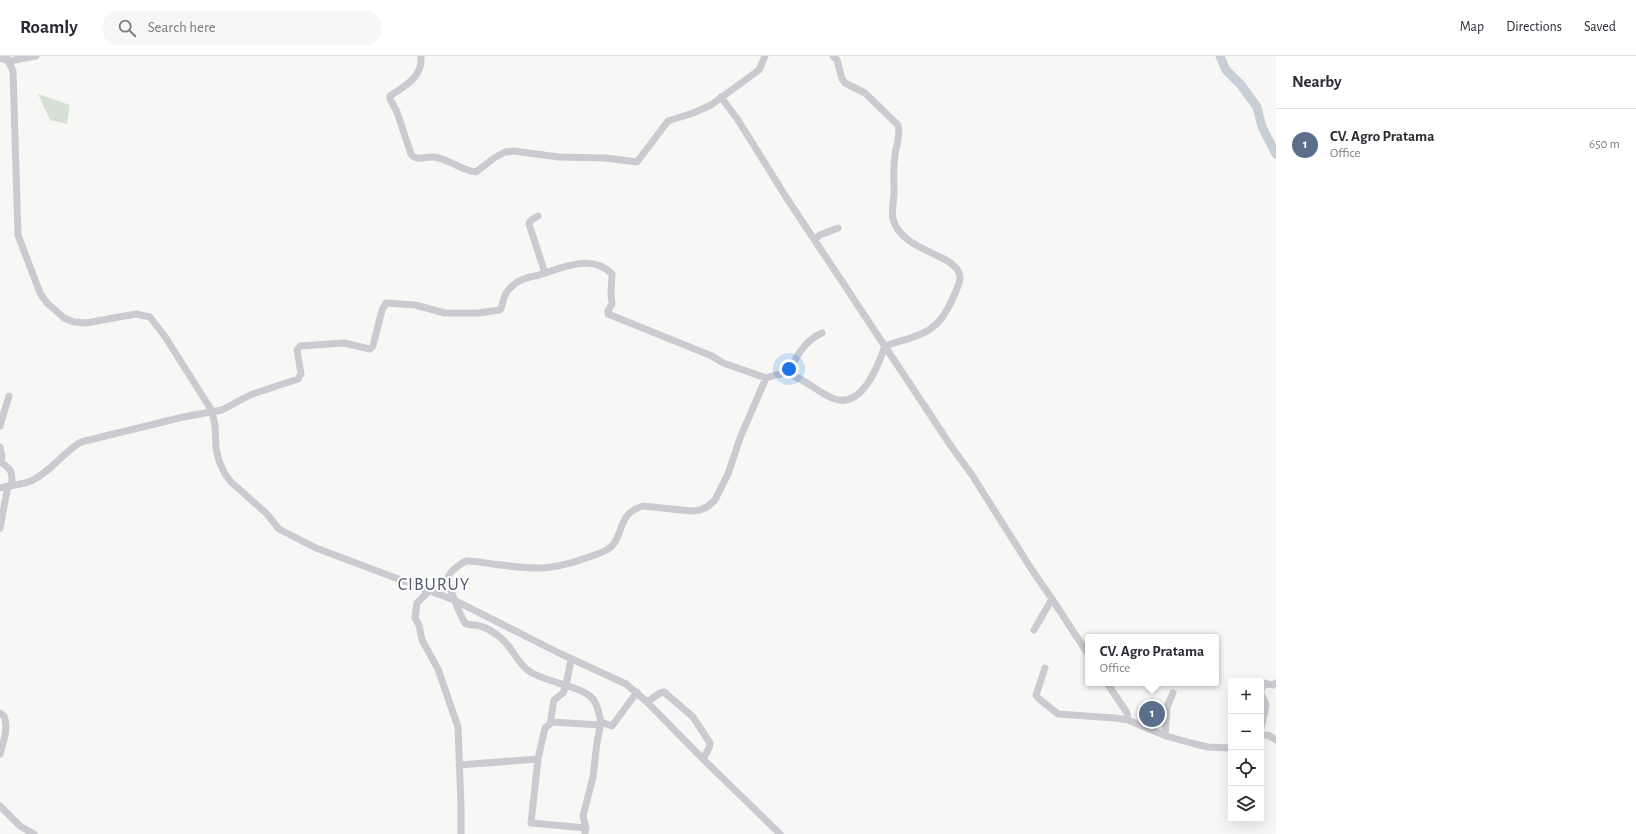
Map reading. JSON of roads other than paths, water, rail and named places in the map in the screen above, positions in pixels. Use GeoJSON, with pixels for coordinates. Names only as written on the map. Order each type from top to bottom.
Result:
{"type":"FeatureCollection","features":[{"type":"Feature","properties":{"kind":"street"},"geometry":{"type":"LineString","coordinates":[[0,58],[36,56]]}},
{"type":"Feature","properties":{"kind":"street"},"geometry":{"type":"LineString","coordinates":[[421,56],[422,64],[415,79],[390,96],[411,154],[414,158],[418,159],[434,157],[449,161],[460,168],[472,172],[476,172],[494,158],[505,152],[514,151],[558,157],[605,158],[637,162],[668,121],[702,109],[721,97],[759,70],[765,56]]}},
{"type":"Feature","properties":{"kind":"street"},"geometry":{"type":"LineString","coordinates":[[0,488],[30,482],[46,472],[73,447],[81,442],[212,411],[222,410],[250,394],[298,379],[301,374],[297,350],[300,346],[344,343],[370,349],[373,346],[382,310],[386,302],[415,305],[445,313],[485,313],[501,309],[504,295],[517,282],[567,265],[582,263],[605,269],[612,274],[612,304],[608,314],[712,356],[723,364],[766,378],[788,374],[834,399],[851,398],[856,396],[870,381],[885,346],[918,335],[937,324],[947,312],[960,279],[960,275],[946,260],[911,243],[896,227],[893,217],[893,168],[899,136],[898,125],[865,93],[845,83],[842,79],[837,60],[833,56]]}},
{"type":"Feature","properties":{"kind":"street"},"geometry":{"type":"LineString","coordinates":[[7,58],[13,71],[18,235],[40,293],[47,303],[64,318],[74,322],[86,323],[136,314],[150,317],[166,338],[212,411],[215,426],[216,448],[219,461],[225,474],[231,482],[266,513],[278,529],[316,548],[454,600],[571,659],[626,684],[637,692],[780,834]]}},
{"type":"Feature","properties":{"kind":"street"},"geometry":{"type":"LineString","coordinates":[[721,97],[738,120],[786,198],[951,446],[972,475],[1032,570],[1085,649]]}},
{"type":"Feature","properties":{"kind":"street"},"geometry":{"type":"LineString","coordinates":[[538,216],[531,220],[529,224],[545,273]]}},
{"type":"Feature","properties":{"kind":"street"},"geometry":{"type":"LineString","coordinates":[[815,240],[820,235],[838,228]]}},
{"type":"Feature","properties":{"kind":"street"},"geometry":{"type":"LineString","coordinates":[[788,374],[798,354],[804,346],[813,337],[822,333]]}},
{"type":"Feature","properties":{"kind":"street"},"geometry":{"type":"LineString","coordinates":[[571,659],[566,686],[563,693],[554,700],[551,722],[544,728],[538,759],[531,823],[585,831],[583,816],[593,777],[597,742],[601,724],[593,698],[581,691],[566,686],[542,678],[528,671],[503,640],[488,629],[465,623],[454,600],[448,578],[455,568],[466,561],[547,568],[602,553],[609,549],[617,539],[625,517],[636,508],[643,506],[692,511],[707,507],[715,500],[722,487],[740,438],[766,378]]}},
{"type":"Feature","properties":{"kind":"street"},"geometry":{"type":"LineString","coordinates":[[0,426],[9,396]]}},
{"type":"Feature","properties":{"kind":"street"},"geometry":{"type":"LineString","coordinates":[[0,447],[2,456],[0,462],[9,467],[11,470],[10,485],[0,528]]}},
{"type":"Feature","properties":{"kind":"street"},"geometry":{"type":"LineString","coordinates":[[429,591],[417,604],[415,618],[419,626],[422,640],[438,669],[452,707],[458,731],[461,834]]}},
{"type":"Feature","properties":{"kind":"street"},"geometry":{"type":"LineString","coordinates":[[1034,630],[1052,599]]}},
{"type":"Feature","properties":{"kind":"street"},"geometry":{"type":"LineString","coordinates":[[1045,668],[1036,695],[1055,712],[1061,714],[1108,717],[1128,720],[1165,735],[1203,746],[1228,748]]}},
{"type":"Feature","properties":{"kind":"street"},"geometry":{"type":"LineString","coordinates":[[1264,683],[1273,685],[1276,683]]}},
{"type":"Feature","properties":{"kind":"street"},"geometry":{"type":"LineString","coordinates":[[1109,686],[1127,713],[1128,720]]}},
{"type":"Feature","properties":{"kind":"street"},"geometry":{"type":"LineString","coordinates":[[551,722],[601,724],[612,726],[637,692]]}},
{"type":"Feature","properties":{"kind":"street"},"geometry":{"type":"LineString","coordinates":[[647,702],[664,692],[693,716],[710,743],[703,759]]}},
{"type":"Feature","properties":{"kind":"street"},"geometry":{"type":"LineString","coordinates":[[1165,735],[1167,707],[1173,693]]}},
{"type":"Feature","properties":{"kind":"street"},"geometry":{"type":"LineString","coordinates":[[1264,701],[1266,705],[1264,715]]}},
{"type":"Feature","properties":{"kind":"street"},"geometry":{"type":"LineString","coordinates":[[0,713],[4,716],[6,723],[5,735],[0,754]]}},
{"type":"Feature","properties":{"kind":"street"},"geometry":{"type":"LineString","coordinates":[[1264,735],[1268,735],[1276,740]]}},
{"type":"Feature","properties":{"kind":"street"},"geometry":{"type":"LineString","coordinates":[[459,765],[538,759]]}},
{"type":"Feature","properties":{"kind":"street"},"geometry":{"type":"LineString","coordinates":[[0,806],[20,826],[34,834]]}},
{"type":"Feature","properties":{"kind":"waterway"},"geometry":{"type":"LineString","coordinates":[[1220,56],[1226,70],[1241,85],[1257,107],[1262,127],[1276,154]]}},
{"type":"Feature","properties":{"kind":"place","name":"CV. Agro Pratama"},"geometry":{"type":"Point","coordinates":[1152,714]}},
{"type":"Feature","properties":{"kind":"district","name":"CIBURUY"},"geometry":{"type":"Point","coordinates":[434,584]}}]}
